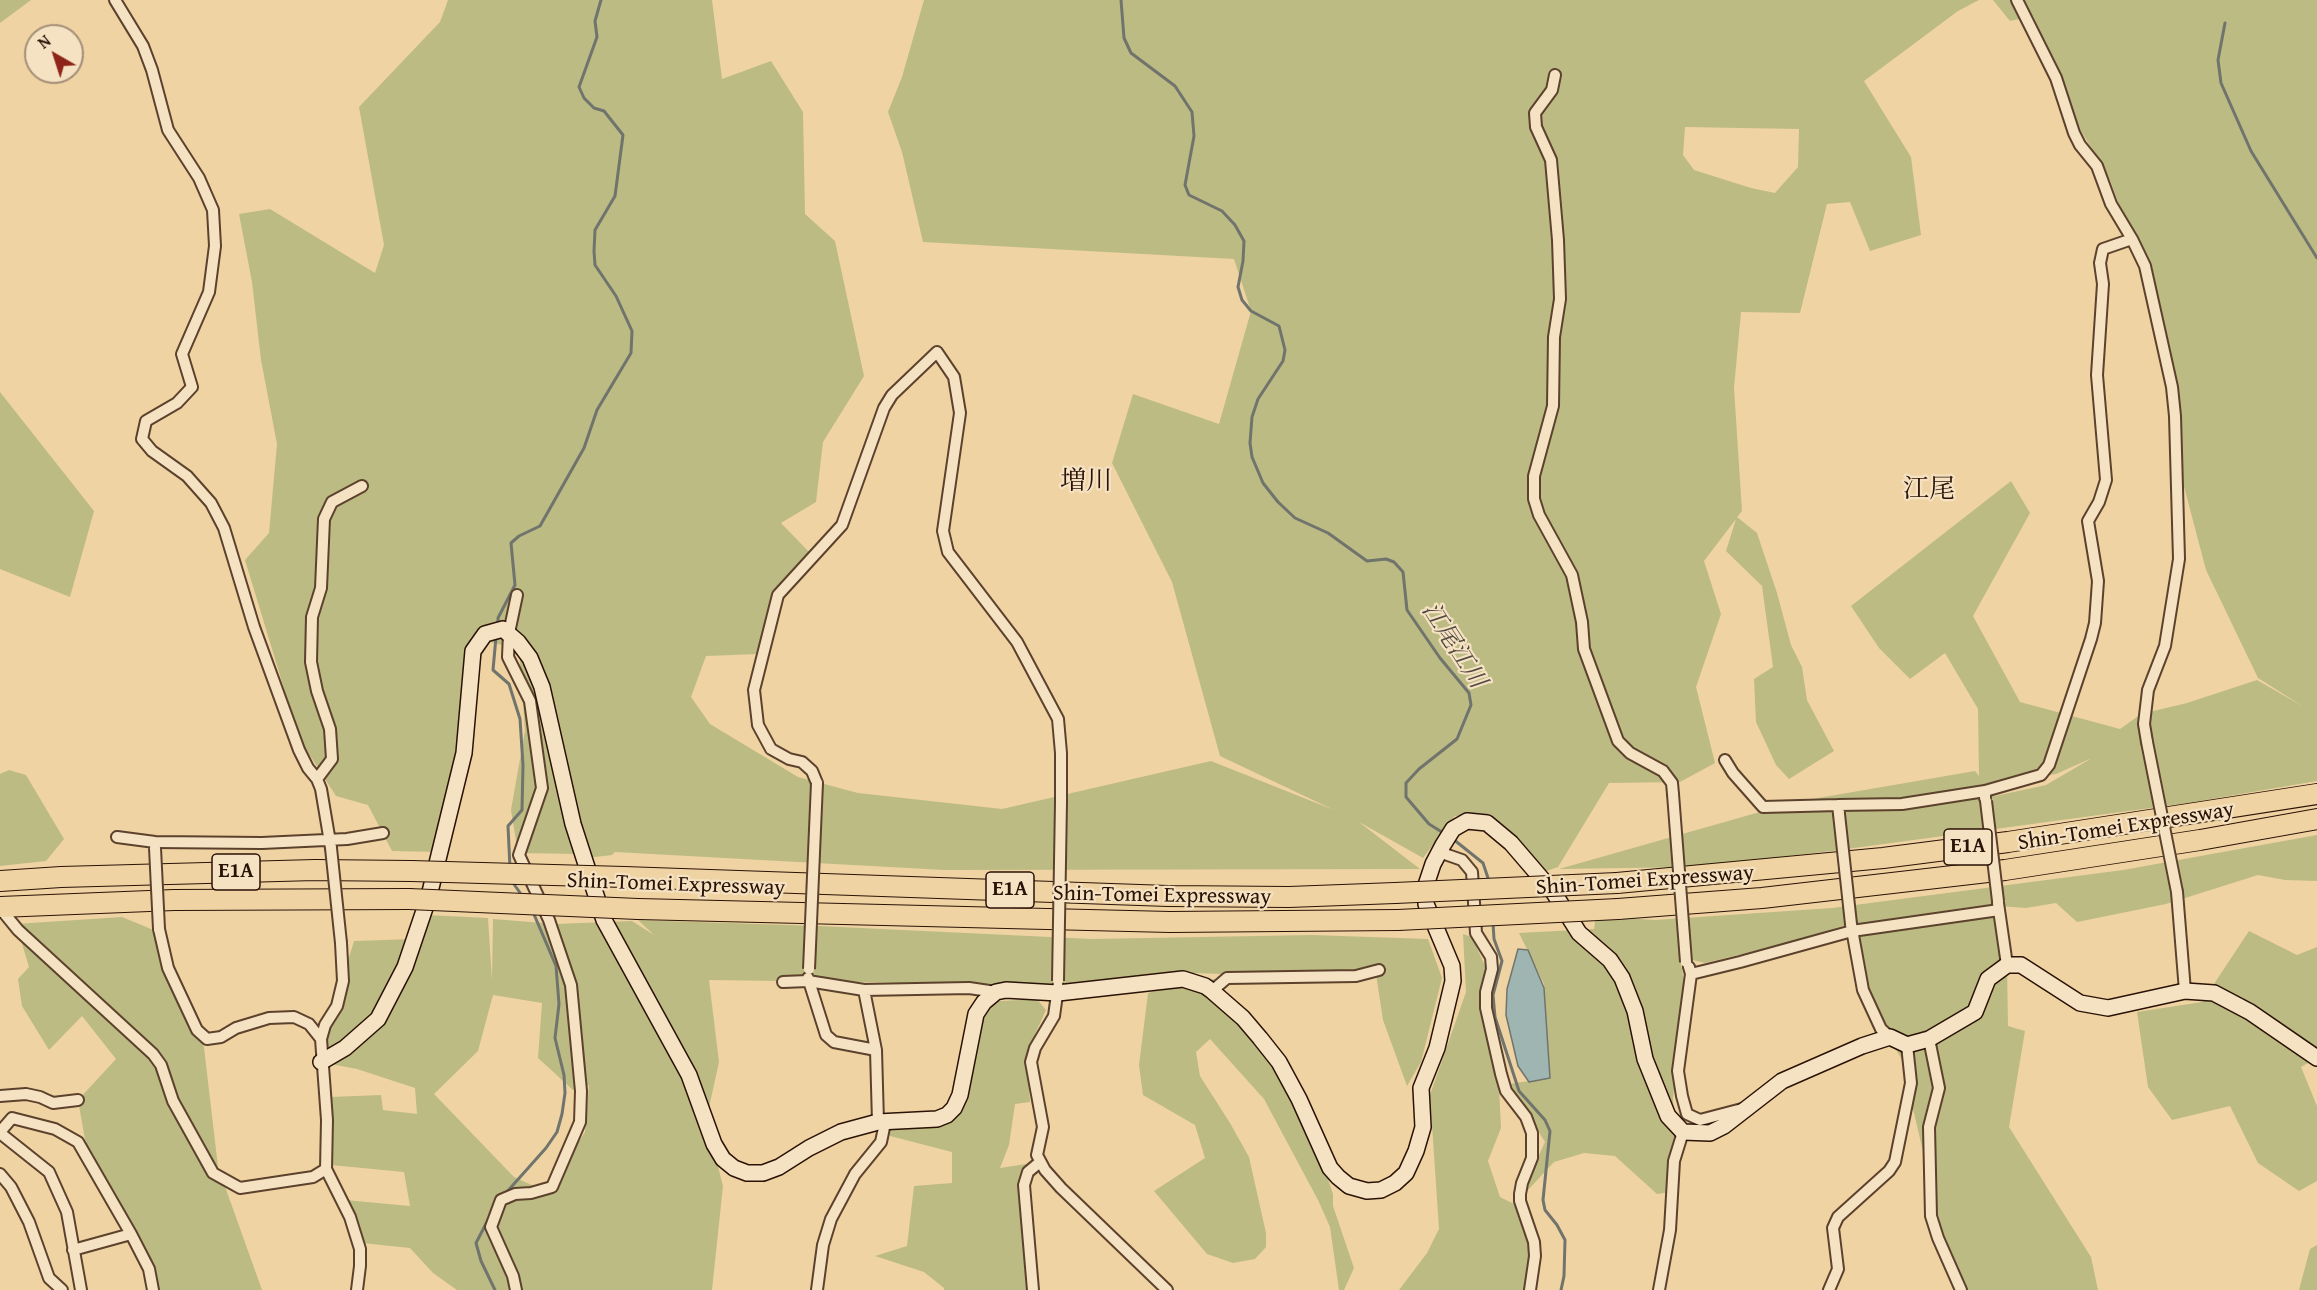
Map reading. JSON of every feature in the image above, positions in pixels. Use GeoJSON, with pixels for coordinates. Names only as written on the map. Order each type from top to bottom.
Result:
{"type":"FeatureCollection","features":[{"type":"Feature","properties":{"kind":"highway","name":"Shin-Tomei Expressway"},"geometry":{"type":"LineString","coordinates":[[0,881],[61,877],[315,870],[411,871],[1168,896],[1289,897],[1617,883],[1872,859],[2114,827],[2317,794]]}},
{"type":"Feature","properties":{"kind":"highway","name":"Shin-Tomei Expressway"},"geometry":{"type":"LineString","coordinates":[[0,908],[84,903],[311,898],[409,899],[638,909],[1170,922],[1398,920],[1618,909],[1762,898],[2006,870],[2317,819]]}},
{"type":"Feature","properties":{"kind":"street"},"geometry":{"type":"LineString","coordinates":[[115,0],[143,46],[168,130],[199,178],[213,210],[215,246],[209,292],[182,354],[192,387],[177,403],[146,422],[142,439],[152,451],[187,476],[211,503],[224,528],[254,627],[299,750],[308,768],[317,779],[331,844],[343,981],[337,1006],[325,1025],[321,1039],[327,1120],[326,1169],[350,1217],[360,1249],[357,1290]]}},
{"type":"Feature","properties":{"kind":"street"},"geometry":{"type":"LineString","coordinates":[[2017,0],[2056,78],[2077,139],[2097,166],[2111,204],[2132,238],[2145,266],[2172,387],[2180,559],[2164,646],[2148,690],[2144,724],[2177,892],[2185,991]]}},
{"type":"Feature","properties":{"kind":"street"},"geometry":{"type":"LineString","coordinates":[[1555,75],[1552,90],[1535,113],[1536,127],[1551,160],[1558,240],[1560,299],[1554,337],[1553,406],[1534,476],[1534,499],[1539,515],[1572,575],[1582,621],[1584,649],[1617,741],[1630,753],[1663,771],[1672,783],[1686,962],[1691,974],[1678,1071],[1687,1114],[1700,1120],[1747,1108]]}},
{"type":"Feature","properties":{"kind":"street"},"geometry":{"type":"LineString","coordinates":[[1725,760],[1733,773],[1764,807],[1838,810],[1985,796],[2041,775],[2049,765],[2095,623],[2098,581],[2088,521],[2099,502],[2106,480],[2097,375],[2103,284],[2100,263],[2103,249],[2132,238]]}},
{"type":"Feature","properties":{"kind":"street"},"geometry":{"type":"LineString","coordinates":[[876,1050],[834,1042],[826,1035],[808,981],[818,783],[812,771],[802,762],[789,759],[771,749],[758,725],[754,690],[778,596],[842,525],[884,408],[892,395],[937,352],[954,377],[960,413],[942,531],[948,552],[1017,642],[1058,718],[1061,753],[1058,987],[1054,1016],[1035,1048],[1030,1062],[1043,1127],[1037,1155],[1061,1188],[1167,1290]]}},
{"type":"Feature","properties":{"kind":"street"},"geometry":{"type":"LineString","coordinates":[[317,779],[332,759],[330,729],[317,691],[311,662],[312,617],[321,588],[324,519],[332,502],[362,486]]}},
{"type":"Feature","properties":{"kind":"street"},"geometry":{"type":"LineString","coordinates":[[516,1290],[513,1276],[491,1227],[501,1200],[515,1194],[531,1193],[552,1187],[580,1122],[580,1091],[571,985],[549,920],[519,855],[542,788],[530,701],[508,657],[506,631],[517,596]]}},
{"type":"Feature","properties":{"kind":"street"},"geometry":{"type":"LineString","coordinates":[[321,1062],[345,1048],[378,1019],[405,967],[429,896],[464,753],[473,651],[485,634],[506,631]]}},
{"type":"Feature","properties":{"kind":"street"},"geometry":{"type":"LineString","coordinates":[[506,631],[530,658],[542,687],[573,824],[604,920],[688,1075],[714,1144],[723,1159],[734,1168],[747,1173],[763,1173],[841,1132],[882,1122],[937,1119],[947,1115],[954,1108],[960,1095],[976,1014],[984,1002],[996,992]]}},
{"type":"Feature","properties":{"kind":"street"},"geometry":{"type":"LineString","coordinates":[[1985,796],[2007,965]]}},
{"type":"Feature","properties":{"kind":"street"},"geometry":{"type":"LineString","coordinates":[[1838,810],[1851,928],[1863,990],[1881,1029],[1890,1037],[1907,1045],[1929,1039],[1975,1012],[1988,979],[2007,965],[2021,965],[2080,1003],[2108,1008],[2185,991],[2214,993],[2244,1008],[2317,1058]]}},
{"type":"Feature","properties":{"kind":"street"},"geometry":{"type":"LineString","coordinates":[[783,982],[808,981],[864,990],[969,988],[996,992],[1183,979],[1205,986],[1242,1018],[1279,1062],[1299,1099],[1330,1168],[1349,1186],[1367,1191],[1381,1190],[1395,1183],[1406,1173],[1423,1127],[1421,1088],[1437,1048],[1453,981],[1452,966],[1426,904],[1426,885],[1439,852],[1454,829],[1467,821],[1487,823],[1511,843],[1554,893],[1579,933],[1610,960],[1622,978],[1635,1011],[1645,1059],[1668,1116],[1683,1132],[1710,1133],[1724,1126],[1782,1081],[1862,1046],[1890,1037]]}},
{"type":"Feature","properties":{"kind":"street"},"geometry":{"type":"LineString","coordinates":[[117,837],[155,845],[331,844],[383,833]]}},
{"type":"Feature","properties":{"kind":"street"},"geometry":{"type":"LineString","coordinates":[[155,845],[159,929],[168,968],[197,1030],[207,1040],[221,1037],[236,1028],[269,1018],[294,1017],[309,1024],[321,1039]]}},
{"type":"Feature","properties":{"kind":"street"},"geometry":{"type":"LineString","coordinates":[[1439,852],[1462,860],[1472,872],[1476,933],[1491,957],[1492,963],[1486,992],[1486,1008],[1501,1074],[1506,1091],[1526,1117],[1532,1133],[1532,1158],[1520,1194],[1520,1201],[1534,1242],[1535,1256],[1530,1290]]}},
{"type":"Feature","properties":{"kind":"street"},"geometry":{"type":"LineString","coordinates":[[1691,974],[1740,962],[1851,928],[1999,905]]}},
{"type":"Feature","properties":{"kind":"street"},"geometry":{"type":"LineString","coordinates":[[0,908],[18,930],[153,1054],[161,1065],[173,1101],[213,1173],[240,1188],[313,1177],[326,1169]]}},
{"type":"Feature","properties":{"kind":"street"},"geometry":{"type":"LineString","coordinates":[[1212,991],[1227,978],[1356,976],[1379,970]]}},
{"type":"Feature","properties":{"kind":"street"},"geometry":{"type":"LineString","coordinates":[[817,1290],[823,1245],[831,1219],[855,1174],[881,1142],[882,1122],[876,1050],[864,990]]}},
{"type":"Feature","properties":{"kind":"street"},"geometry":{"type":"LineString","coordinates":[[1929,1039],[1939,1088],[1929,1127],[1931,1216],[1961,1290]]}},
{"type":"Feature","properties":{"kind":"street"},"geometry":{"type":"LineString","coordinates":[[1829,1290],[1838,1269],[1833,1228],[1838,1217],[1889,1171],[1895,1162],[1911,1083],[1907,1045]]}},
{"type":"Feature","properties":{"kind":"street"},"geometry":{"type":"LineString","coordinates":[[0,1096],[26,1094],[53,1103],[78,1100]]}},
{"type":"Feature","properties":{"kind":"street"},"geometry":{"type":"LineString","coordinates":[[81,1290],[67,1212],[48,1172],[0,1132],[12,1118],[55,1129],[78,1142],[149,1269],[153,1290]]}},
{"type":"Feature","properties":{"kind":"street"},"geometry":{"type":"LineString","coordinates":[[1659,1290],[1670,1230],[1674,1161],[1683,1132]]}},
{"type":"Feature","properties":{"kind":"street"},"geometry":{"type":"LineString","coordinates":[[1033,1290],[1024,1185],[1028,1172],[1040,1162]]}},
{"type":"Feature","properties":{"kind":"street"},"geometry":{"type":"LineString","coordinates":[[0,1174],[11,1187],[29,1222],[49,1278],[62,1290]]}},
{"type":"Feature","properties":{"kind":"street"},"geometry":{"type":"LineString","coordinates":[[73,1250],[131,1234]]}},
{"type":"Feature","properties":{"kind":"shaded area"},"geometry":{"type":"Polygon","coordinates":[[[0,0],[31,0],[0,23],[0,0]]]}},
{"type":"Feature","properties":{"kind":"shaded area"},"geometry":{"type":"Polygon","coordinates":[[[448,0],[712,0],[722,79],[771,61],[803,112],[805,214],[835,241],[864,376],[823,442],[816,502],[781,523],[810,553],[778,596],[758,654],[706,656],[691,697],[710,724],[798,777],[858,793],[1002,809],[1211,761],[1334,810],[1220,756],[1172,582],[1112,463],[1133,394],[1219,424],[1251,311],[1234,259],[923,242],[902,152],[888,112],[902,77],[924,0],[1979,0],[1958,11],[1864,81],[1911,157],[1921,235],[1870,251],[1850,202],[1827,204],[1800,313],[1741,312],[1734,388],[1742,511],[1737,517],[1757,533],[1791,645],[1802,667],[1807,700],[1834,751],[1789,779],[1776,765],[1756,722],[1754,679],[1773,667],[1762,586],[1726,551],[1736,519],[1704,561],[1721,614],[1696,687],[1715,763],[1680,782],[1609,783],[1558,867],[1541,873],[1495,818],[1455,816],[1423,858],[1359,822],[1420,869],[944,870],[615,852],[612,855],[595,857],[580,854],[518,853],[511,810],[525,731],[519,649],[490,642],[482,655],[439,852],[392,851],[368,805],[336,796],[302,743],[245,560],[269,533],[277,444],[261,360],[252,282],[239,214],[270,209],[375,273],[384,245],[359,107],[440,22],[448,0]],[[1685,127],[1683,155],[1694,170],[1775,193],[1798,167],[1799,129],[1685,127]]]}},
{"type":"Feature","properties":{"kind":"shaded area"},"geometry":{"type":"Polygon","coordinates":[[[1993,0],[2317,0],[2317,781],[2188,803],[1832,851],[1693,867],[1559,869],[1795,802],[1975,771],[1979,776],[1978,709],[1945,653],[1910,679],[1879,648],[1851,606],[2011,481],[2030,513],[1973,616],[2020,702],[2120,729],[2141,714],[2187,703],[2257,680],[2304,707],[2258,678],[2206,570],[2177,460],[2163,327],[2110,180],[2080,129],[2033,16],[2010,21],[1993,0]],[[2092,758],[2056,774],[1985,784],[1995,796],[2046,785],[2092,758]]]}},
{"type":"Feature","properties":{"kind":"shaded area"},"geometry":{"type":"Polygon","coordinates":[[[0,392],[94,511],[70,597],[0,569],[0,392]]]}},
{"type":"Feature","properties":{"kind":"shaded area"},"geometry":{"type":"Polygon","coordinates":[[[9,770],[26,775],[64,839],[46,861],[0,866],[0,774],[9,770]]]}},
{"type":"Feature","properties":{"kind":"shaded area"},"geometry":{"type":"Polygon","coordinates":[[[2317,835],[2317,881],[2285,880],[2258,875],[2166,904],[2077,922],[2056,903],[2026,908],[1985,905],[1842,926],[1793,942],[1705,963],[1680,957],[1685,989],[1673,1098],[1675,1139],[1672,1192],[1657,1194],[1615,1156],[1584,1153],[1554,1162],[1527,1191],[1529,1177],[1545,1142],[1509,1084],[1549,1078],[1544,984],[1519,933],[1594,929],[1596,916],[1655,920],[1832,908],[2123,870],[2317,835]]]}},
{"type":"Feature","properties":{"kind":"shaded area"},"geometry":{"type":"Polygon","coordinates":[[[1999,910],[2007,965],[2008,1026],[2025,1031],[2009,1127],[2091,1257],[2098,1290],[1964,1290],[1943,1236],[1901,1058],[1880,1024],[1854,935],[1999,910]]]}},
{"type":"Feature","properties":{"kind":"shaded area"},"geometry":{"type":"Polygon","coordinates":[[[426,915],[488,918],[492,980],[493,919],[556,924],[632,921],[654,935],[638,920],[1092,939],[1312,935],[1428,939],[1442,978],[1421,1062],[1407,1086],[1383,1020],[1376,974],[1296,977],[1195,973],[1061,985],[709,980],[719,1062],[706,1121],[723,1186],[712,1290],[457,1290],[433,1273],[410,1248],[362,1243],[345,1200],[410,1206],[404,1172],[331,1165],[330,1097],[381,1095],[383,1110],[417,1114],[415,1088],[357,1069],[325,1063],[325,1037],[354,941],[414,939],[426,915]],[[493,995],[478,1051],[434,1094],[514,1177],[547,1192],[585,1132],[589,1085],[573,1090],[538,1058],[542,1003],[493,995]]]}},
{"type":"Feature","properties":{"kind":"shaded area"},"geometry":{"type":"Polygon","coordinates":[[[122,917],[156,931],[203,1039],[218,1167],[262,1290],[155,1290],[90,1160],[78,1100],[116,1059],[82,1016],[49,1050],[22,1006],[18,979],[29,967],[16,924],[122,917]]]}},
{"type":"Feature","properties":{"kind":"shaded area"},"geometry":{"type":"Polygon","coordinates":[[[2249,931],[2297,955],[2317,947],[2317,1058],[2301,1067],[2317,1106],[2317,1181],[2299,1191],[2258,1163],[2230,1106],[2172,1120],[2148,1087],[2137,1012],[2202,1002],[2249,931]]]}},
{"type":"Feature","properties":{"kind":"shaded area"},"geometry":{"type":"Polygon","coordinates":[[[1463,934],[1472,937],[1486,968],[1481,1006],[1499,1087],[1501,1128],[1488,1161],[1500,1197],[1514,1204],[1531,1245],[1524,1290],[1399,1290],[1427,1253],[1439,1229],[1430,1095],[1466,992],[1463,934]]]}},
{"type":"Feature","properties":{"kind":"shaded area"},"geometry":{"type":"Polygon","coordinates":[[[1216,979],[1216,995],[1282,1068],[1306,1114],[1333,1194],[1333,1206],[1354,1268],[1344,1290],[1339,1290],[1330,1227],[1318,1200],[1264,1099],[1210,1039],[1196,1052],[1200,1076],[1249,1157],[1266,1233],[1266,1247],[1255,1259],[1233,1263],[1207,1254],[1154,1191],[1205,1158],[1195,1125],[1143,1095],[1139,1065],[1148,993],[1189,981],[1216,979]]]}},
{"type":"Feature","properties":{"kind":"shaded area"},"geometry":{"type":"Polygon","coordinates":[[[1037,999],[1046,1010],[1026,1054],[1030,1102],[1015,1104],[1009,1145],[1000,1168],[1026,1164],[1019,1189],[1029,1284],[1027,1290],[944,1290],[924,1272],[875,1256],[907,1246],[914,1186],[952,1183],[952,1152],[890,1136],[888,1129],[908,1120],[952,1114],[984,1002],[1037,999]]]}},
{"type":"Feature","properties":{"kind":"shaded area"},"geometry":{"type":"Polygon","coordinates":[[[2317,1245],[2317,1290],[2299,1290],[2310,1249],[2317,1245]]]}},
{"type":"Feature","properties":{"kind":"water"},"geometry":{"type":"Polygon","coordinates":[[[1518,949],[1528,950],[1544,988],[1550,1078],[1529,1082],[1518,1066],[1506,1015],[1507,989],[1518,949]]]}},
{"type":"Feature","properties":{"kind":"waterway"},"geometry":{"type":"LineString","coordinates":[[498,624],[498,618],[515,585],[511,543],[519,536],[540,526],[584,448],[597,410],[631,353],[632,331],[616,296],[595,265],[594,251],[595,230],[615,196],[623,135],[604,111],[594,108],[584,98],[579,87],[597,37],[595,21],[601,0]]}},
{"type":"Feature","properties":{"kind":"waterway","name":"江尾江川"},"geometry":{"type":"LineString","coordinates":[[1121,0],[1124,38],[1131,53],[1175,86],[1192,112],[1194,136],[1185,185],[1189,195],[1222,211],[1235,225],[1244,241],[1238,287],[1242,300],[1251,311],[1279,326],[1285,350],[1283,361],[1258,399],[1252,417],[1250,443],[1252,457],[1263,483],[1295,518],[1328,533],[1367,561],[1386,559],[1394,562],[1403,572],[1407,610],[1440,658],[1469,693],[1471,705],[1457,739],[1419,769],[1406,783],[1406,797],[1429,824],[1445,834]]}},
{"type":"Feature","properties":{"kind":"waterway"},"geometry":{"type":"LineString","coordinates":[[2225,23],[2218,60],[2221,83],[2251,151],[2317,258]]}},
{"type":"Feature","properties":{"kind":"waterway"},"geometry":{"type":"LineString","coordinates":[[496,637],[493,670],[509,684],[520,719],[523,765],[522,810],[508,826],[510,868]]}},
{"type":"Feature","properties":{"kind":"waterway","name":"江尾江川"},"geometry":{"type":"LineString","coordinates":[[1453,839],[1483,863],[1489,881]]}},
{"type":"Feature","properties":{"kind":"waterway"},"geometry":{"type":"LineString","coordinates":[[511,880],[523,897]]}},
{"type":"Feature","properties":{"kind":"waterway"},"geometry":{"type":"LineString","coordinates":[[505,1194],[546,1148],[557,1132],[565,1093],[564,1075],[555,1038],[559,1004],[556,966],[533,912]]}},
{"type":"Feature","properties":{"kind":"waterway","name":"江尾江川"},"geometry":{"type":"LineString","coordinates":[[1493,923],[1494,939],[1502,961],[1493,995],[1495,1017],[1519,1091],[1545,1120],[1550,1131],[1543,1200],[1545,1210],[1565,1240],[1564,1276],[1561,1290]]}},
{"type":"Feature","properties":{"kind":"waterway"},"geometry":{"type":"LineString","coordinates":[[489,1218],[476,1243],[481,1261],[495,1290]]}},
{"type":"Feature","properties":{"kind":"district","name":"増川"},"geometry":{"type":"Point","coordinates":[1086,482]}},
{"type":"Feature","properties":{"kind":"district","name":"江尾"},"geometry":{"type":"Point","coordinates":[1929,490]}}]}
